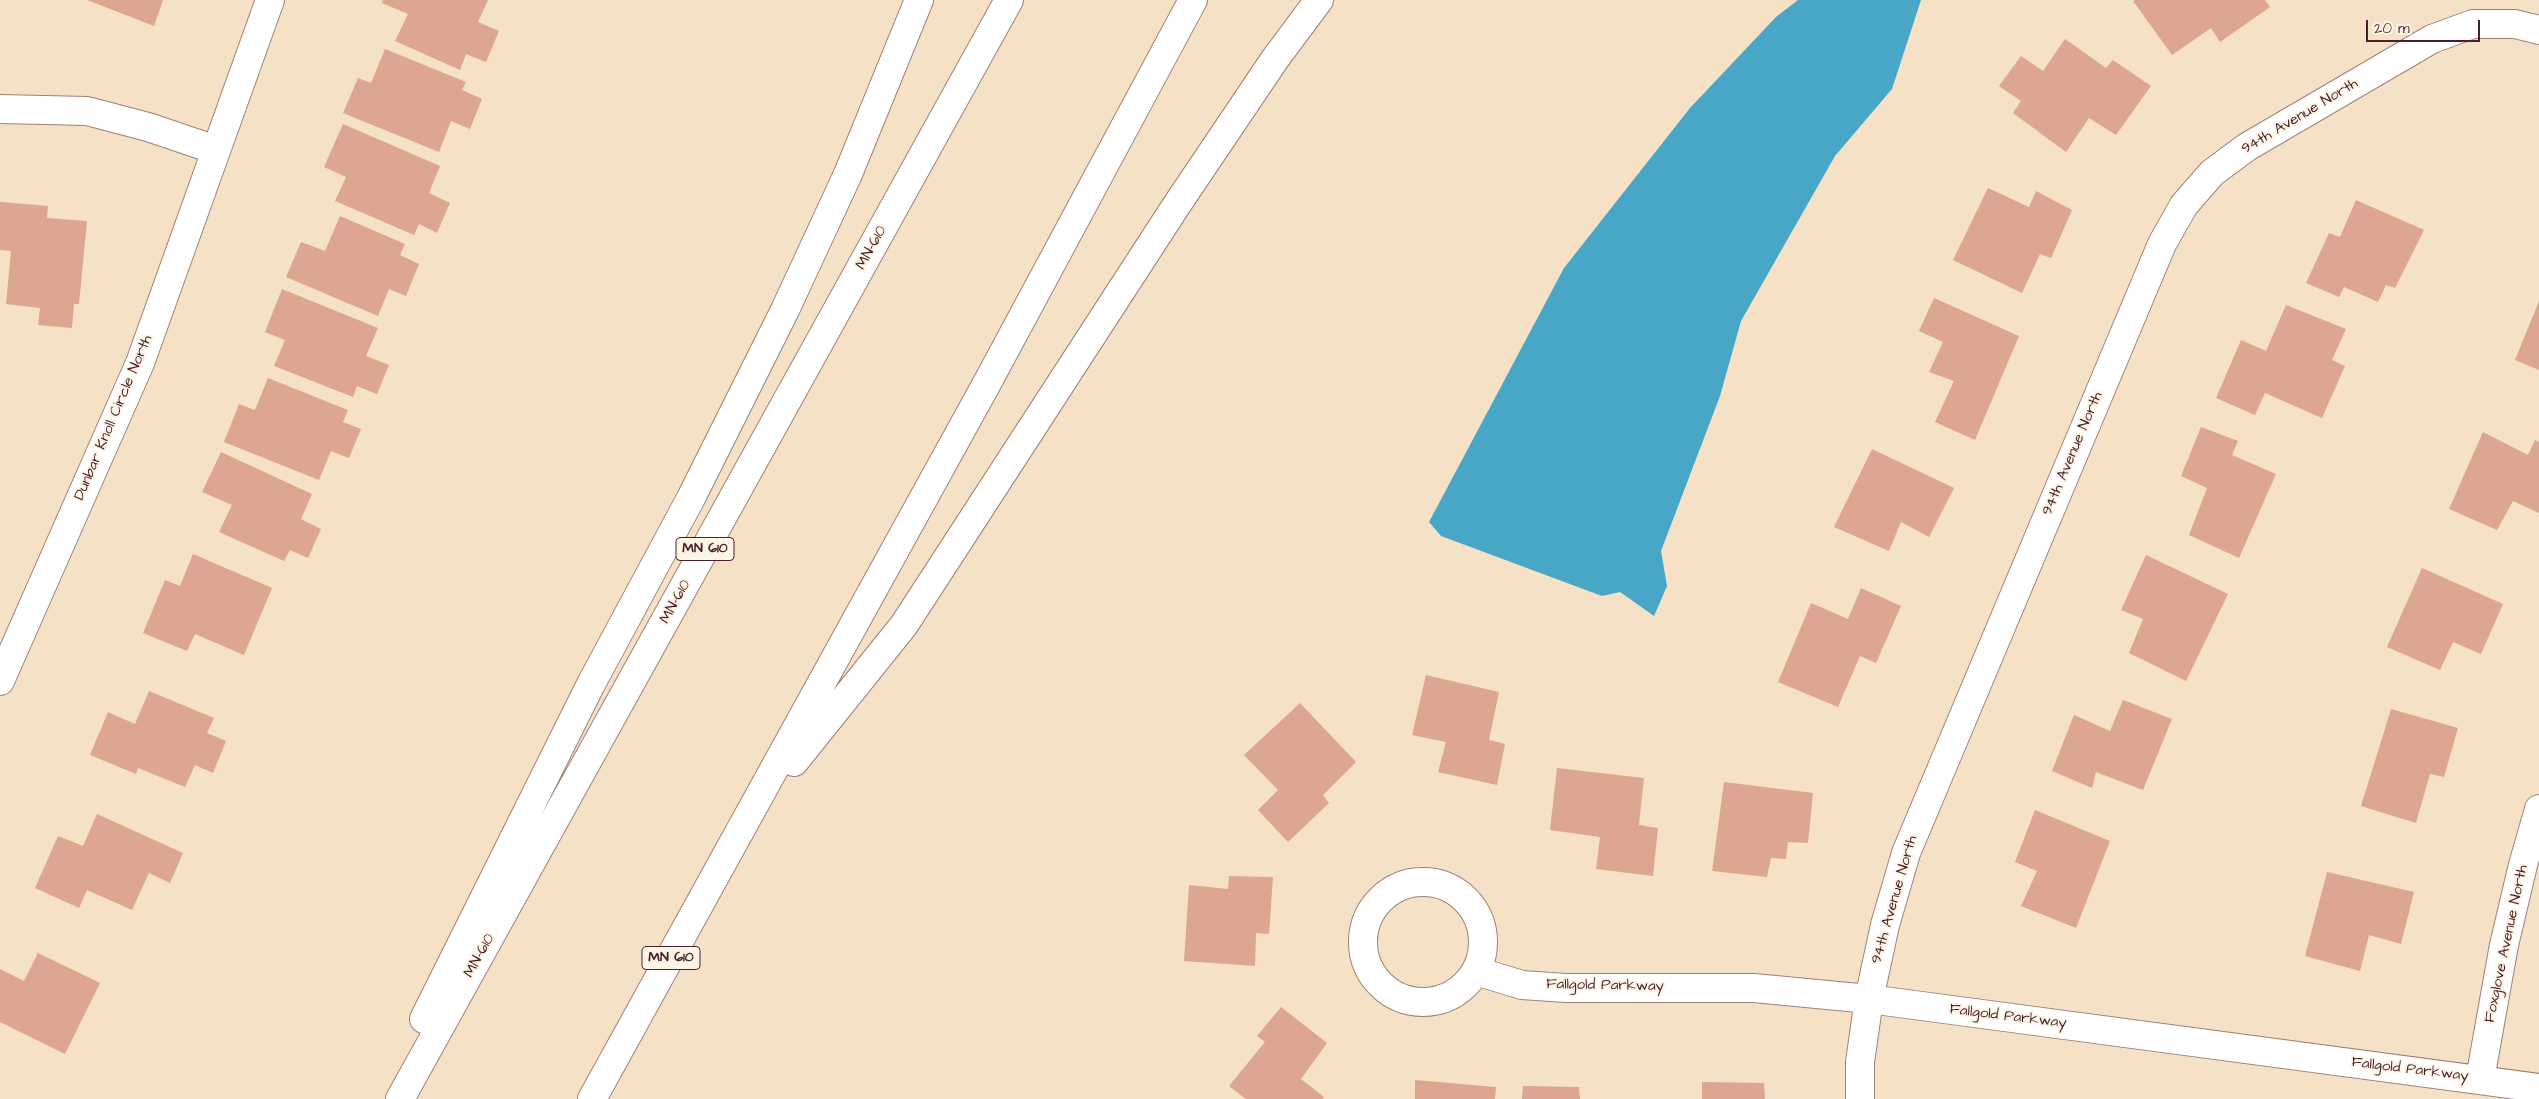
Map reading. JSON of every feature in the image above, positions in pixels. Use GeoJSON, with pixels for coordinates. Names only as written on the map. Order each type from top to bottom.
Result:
{"type":"FeatureCollection","features":[{"type":"Feature","properties":{"kind":"main road","name":"Dunbar Knoll Circle North"},"geometry":{"type":"LineString","coordinates":[[0,682],[140,362],[270,0]]}},
{"type":"Feature","properties":{"kind":"main road"},"geometry":{"type":"LineString","coordinates":[[385,1099],[591,684],[691,498],[785,310],[848,174],[919,0]]}},
{"type":"Feature","properties":{"kind":"main road","name":"MN-610"},"geometry":{"type":"LineString","coordinates":[[400,1099],[1009,0]]}},
{"type":"Feature","properties":{"kind":"main road","name":"MN 610"},"geometry":{"type":"LineString","coordinates":[[592,1099],[750,818],[1193,0]]}},
{"type":"Feature","properties":{"kind":"main road"},"geometry":{"type":"LineString","coordinates":[[750,818],[904,625],[1176,206],[1275,58],[1319,0]]}},
{"type":"Feature","properties":{"kind":"main road","name":"94th Avenue North"},"geometry":{"type":"LineString","coordinates":[[1860,1099],[1860,1062],[1869,999],[1885,926],[1906,853],[2162,244],[2184,205],[2212,173],[2247,147],[2432,39],[2473,24],[2515,24],[2539,30]]}},
{"type":"Feature","properties":{"kind":"main road"},"geometry":{"type":"LineString","coordinates":[[0,109],[87,111],[148,127],[216,150]]}},
{"type":"Feature","properties":{"kind":"main road","name":"Foxglove Avenue North"},"geometry":{"type":"LineString","coordinates":[[2480,1080],[2504,945],[2522,865],[2539,809]]}},
{"type":"Feature","properties":{"kind":"main road"},"geometry":{"type":"LineString","coordinates":[[1428,882],[1447,886],[1464,897],[1476,913],[1482,932],[1483,952],[1476,971],[1464,987],[1440,1000],[1428,1003],[1408,1002],[1389,994],[1374,980],[1365,962],[1362,942],[1365,923],[1374,905],[1389,892],[1408,883],[1428,882]]}},
{"type":"Feature","properties":{"kind":"main road","name":"Fallgold Parkway"},"geometry":{"type":"LineString","coordinates":[[1476,971],[1522,984],[1566,988],[1754,988],[1869,999],[2539,1088]]}},
{"type":"Feature","properties":{"kind":"water"},"geometry":{"type":"Polygon","coordinates":[[[1798,0],[1921,0],[1892,89],[1835,156],[1741,321],[1720,396],[1661,551],[1667,586],[1654,616],[1620,592],[1602,596],[1441,536],[1429,522],[1564,268],[1690,108],[1776,17],[1798,0]]]}},
{"type":"Feature","properties":{"kind":"building"},"geometry":{"type":"Polygon","coordinates":[[[87,0],[163,0],[154,26],[87,0]]]}},
{"type":"Feature","properties":{"kind":"building"},"geometry":{"type":"Polygon","coordinates":[[[383,0],[488,0],[478,22],[499,31],[486,62],[466,54],[460,70],[395,41],[408,14],[382,3],[383,0]]]}},
{"type":"Feature","properties":{"kind":"building"},"geometry":{"type":"Polygon","coordinates":[[[2265,0],[2270,7],[2220,42],[2211,28],[2172,55],[2133,1],[2265,0]]]}},
{"type":"Feature","properties":{"kind":"building"},"geometry":{"type":"Polygon","coordinates":[[[2065,39],[2106,68],[2113,60],[2151,86],[2116,135],[2089,118],[2066,152],[2013,113],[2021,101],[1999,86],[2021,56],[2043,71],[2065,39]]]}},
{"type":"Feature","properties":{"kind":"building"},"geometry":{"type":"Polygon","coordinates":[[[385,49],[466,82],[462,90],[482,99],[470,129],[451,121],[439,152],[343,113],[358,78],[371,83],[385,49]]]}},
{"type":"Feature","properties":{"kind":"building"},"geometry":{"type":"Polygon","coordinates":[[[343,124],[440,166],[429,193],[450,203],[437,233],[419,224],[414,235],[335,201],[346,177],[324,167],[343,124]]]}},
{"type":"Feature","properties":{"kind":"building"},"geometry":{"type":"Polygon","coordinates":[[[1988,188],[2029,207],[2036,191],[2072,210],[2051,258],[2040,254],[2022,293],[1953,260],[1988,188]]]}},
{"type":"Feature","properties":{"kind":"building"},"geometry":{"type":"Polygon","coordinates":[[[2356,200],[2424,230],[2395,288],[2386,285],[2378,302],[2344,287],[2339,297],[2306,283],[2329,233],[2340,237],[2356,200]]]}},
{"type":"Feature","properties":{"kind":"building"},"geometry":{"type":"Polygon","coordinates":[[[0,202],[48,206],[47,218],[87,221],[79,304],[74,304],[72,328],[38,325],[40,308],[6,304],[11,251],[0,250],[0,202]]]}},
{"type":"Feature","properties":{"kind":"building"},"geometry":{"type":"Polygon","coordinates":[[[340,216],[405,244],[400,255],[419,264],[406,296],[389,289],[378,316],[286,277],[301,242],[325,251],[340,216]]]}},
{"type":"Feature","properties":{"kind":"building"},"geometry":{"type":"Polygon","coordinates":[[[282,289],[378,328],[366,356],[389,365],[377,394],[357,386],[353,397],[274,366],[285,340],[265,332],[282,289]]]}},
{"type":"Feature","properties":{"kind":"building"},"geometry":{"type":"Polygon","coordinates":[[[1934,298],[2019,336],[1975,440],[1935,422],[1954,381],[1929,372],[1943,342],[1919,331],[1934,298]]]}},
{"type":"Feature","properties":{"kind":"building"},"geometry":{"type":"Polygon","coordinates":[[[2539,301],[2539,370],[2515,360],[2539,301]]]}},
{"type":"Feature","properties":{"kind":"building"},"geometry":{"type":"Polygon","coordinates":[[[2286,305],[2346,329],[2332,360],[2345,366],[2322,418],[2265,393],[2255,415],[2216,398],[2241,340],[2266,351],[2286,305]]]}},
{"type":"Feature","properties":{"kind":"building"},"geometry":{"type":"Polygon","coordinates":[[[268,378],[348,410],[343,422],[361,429],[349,458],[331,451],[319,480],[224,442],[239,404],[255,410],[268,378]]]}},
{"type":"Feature","properties":{"kind":"building"},"geometry":{"type":"Polygon","coordinates":[[[2201,427],[2238,441],[2232,455],[2276,474],[2239,558],[2189,535],[2207,488],[2181,476],[2201,427]]]}},
{"type":"Feature","properties":{"kind":"building"},"geometry":{"type":"Polygon","coordinates":[[[2483,432],[2528,455],[2535,440],[2539,442],[2539,513],[2513,501],[2497,530],[2449,509],[2483,432]]]}},
{"type":"Feature","properties":{"kind":"building"},"geometry":{"type":"Polygon","coordinates":[[[1872,449],[1954,488],[1929,537],[1901,522],[1889,551],[1834,527],[1872,449]]]}},
{"type":"Feature","properties":{"kind":"building"},"geometry":{"type":"Polygon","coordinates":[[[221,452],[312,494],[301,519],[321,529],[308,558],[290,550],[284,561],[219,532],[232,505],[202,492],[221,452]]]}},
{"type":"Feature","properties":{"kind":"building"},"geometry":{"type":"Polygon","coordinates":[[[193,554],[272,588],[244,655],[195,634],[187,651],[143,633],[165,580],[180,586],[193,554]]]}},
{"type":"Feature","properties":{"kind":"building"},"geometry":{"type":"Polygon","coordinates":[[[2146,555],[2228,594],[2186,681],[2129,653],[2143,619],[2121,610],[2146,555]]]}},
{"type":"Feature","properties":{"kind":"building"},"geometry":{"type":"Polygon","coordinates":[[[2422,568],[2503,604],[2481,654],[2453,642],[2440,670],[2387,647],[2422,568]]]}},
{"type":"Feature","properties":{"kind":"building"},"geometry":{"type":"Polygon","coordinates":[[[1861,588],[1901,606],[1876,663],[1860,656],[1838,707],[1778,682],[1811,603],[1848,619],[1861,588]]]}},
{"type":"Feature","properties":{"kind":"building"},"geometry":{"type":"Polygon","coordinates":[[[1426,675],[1499,692],[1489,740],[1505,744],[1497,785],[1438,772],[1446,742],[1412,735],[1426,675]]]}},
{"type":"Feature","properties":{"kind":"building"},"geometry":{"type":"Polygon","coordinates":[[[149,691],[214,718],[207,733],[226,741],[213,773],[195,765],[185,787],[138,768],[136,774],[90,755],[108,712],[135,724],[149,691]]]}},
{"type":"Feature","properties":{"kind":"building"},"geometry":{"type":"Polygon","coordinates":[[[2123,700],[2172,719],[2143,790],[2096,772],[2092,788],[2052,771],[2074,715],[2110,731],[2123,700]]]}},
{"type":"Feature","properties":{"kind":"building"},"geometry":{"type":"Polygon","coordinates":[[[1300,703],[1356,762],[1323,795],[1329,803],[1288,842],[1258,810],[1278,790],[1244,755],[1300,703]]]}},
{"type":"Feature","properties":{"kind":"building"},"geometry":{"type":"Polygon","coordinates":[[[2391,709],[2458,728],[2444,777],[2430,774],[2416,823],[2361,806],[2391,709]]]}},
{"type":"Feature","properties":{"kind":"building"},"geometry":{"type":"Polygon","coordinates":[[[1557,768],[1644,778],[1639,825],[1658,828],[1653,876],[1596,869],[1600,837],[1550,830],[1557,768]]]}},
{"type":"Feature","properties":{"kind":"building"},"geometry":{"type":"Polygon","coordinates":[[[1724,782],[1813,793],[1808,843],[1788,842],[1786,859],[1771,858],[1767,877],[1712,871],[1724,782]]]}},
{"type":"Feature","properties":{"kind":"building"},"geometry":{"type":"Polygon","coordinates":[[[2035,810],[2110,841],[2076,928],[2021,906],[2037,871],[2015,862],[2035,810]]]}},
{"type":"Feature","properties":{"kind":"building"},"geometry":{"type":"Polygon","coordinates":[[[97,814],[183,853],[170,883],[149,873],[132,910],[87,890],[79,908],[35,888],[58,836],[83,846],[97,814]]]}},
{"type":"Feature","properties":{"kind":"building"},"geometry":{"type":"Polygon","coordinates":[[[2327,872],[2414,892],[2401,944],[2369,935],[2360,971],[2305,956],[2327,872]]]}},
{"type":"Feature","properties":{"kind":"building"},"geometry":{"type":"Polygon","coordinates":[[[1229,876],[1273,877],[1269,934],[1256,933],[1255,966],[1184,961],[1189,885],[1228,889],[1229,876]]]}},
{"type":"Feature","properties":{"kind":"building"},"geometry":{"type":"Polygon","coordinates":[[[38,953],[100,983],[65,1054],[0,1022],[0,969],[24,981],[38,953]]]}},
{"type":"Feature","properties":{"kind":"building"},"geometry":{"type":"Polygon","coordinates":[[[1281,1007],[1327,1043],[1301,1079],[1324,1097],[1323,1099],[1246,1099],[1229,1086],[1265,1042],[1257,1036],[1281,1007]]]}},
{"type":"Feature","properties":{"kind":"building"},"geometry":{"type":"Polygon","coordinates":[[[1415,1080],[1496,1087],[1495,1099],[1415,1099],[1415,1080]]]}},
{"type":"Feature","properties":{"kind":"building"},"geometry":{"type":"Polygon","coordinates":[[[1702,1082],[1764,1083],[1765,1099],[1702,1099],[1702,1082]]]}},
{"type":"Feature","properties":{"kind":"building"},"geometry":{"type":"Polygon","coordinates":[[[1523,1086],[1579,1087],[1580,1099],[1522,1099],[1523,1086]]]}}]}
